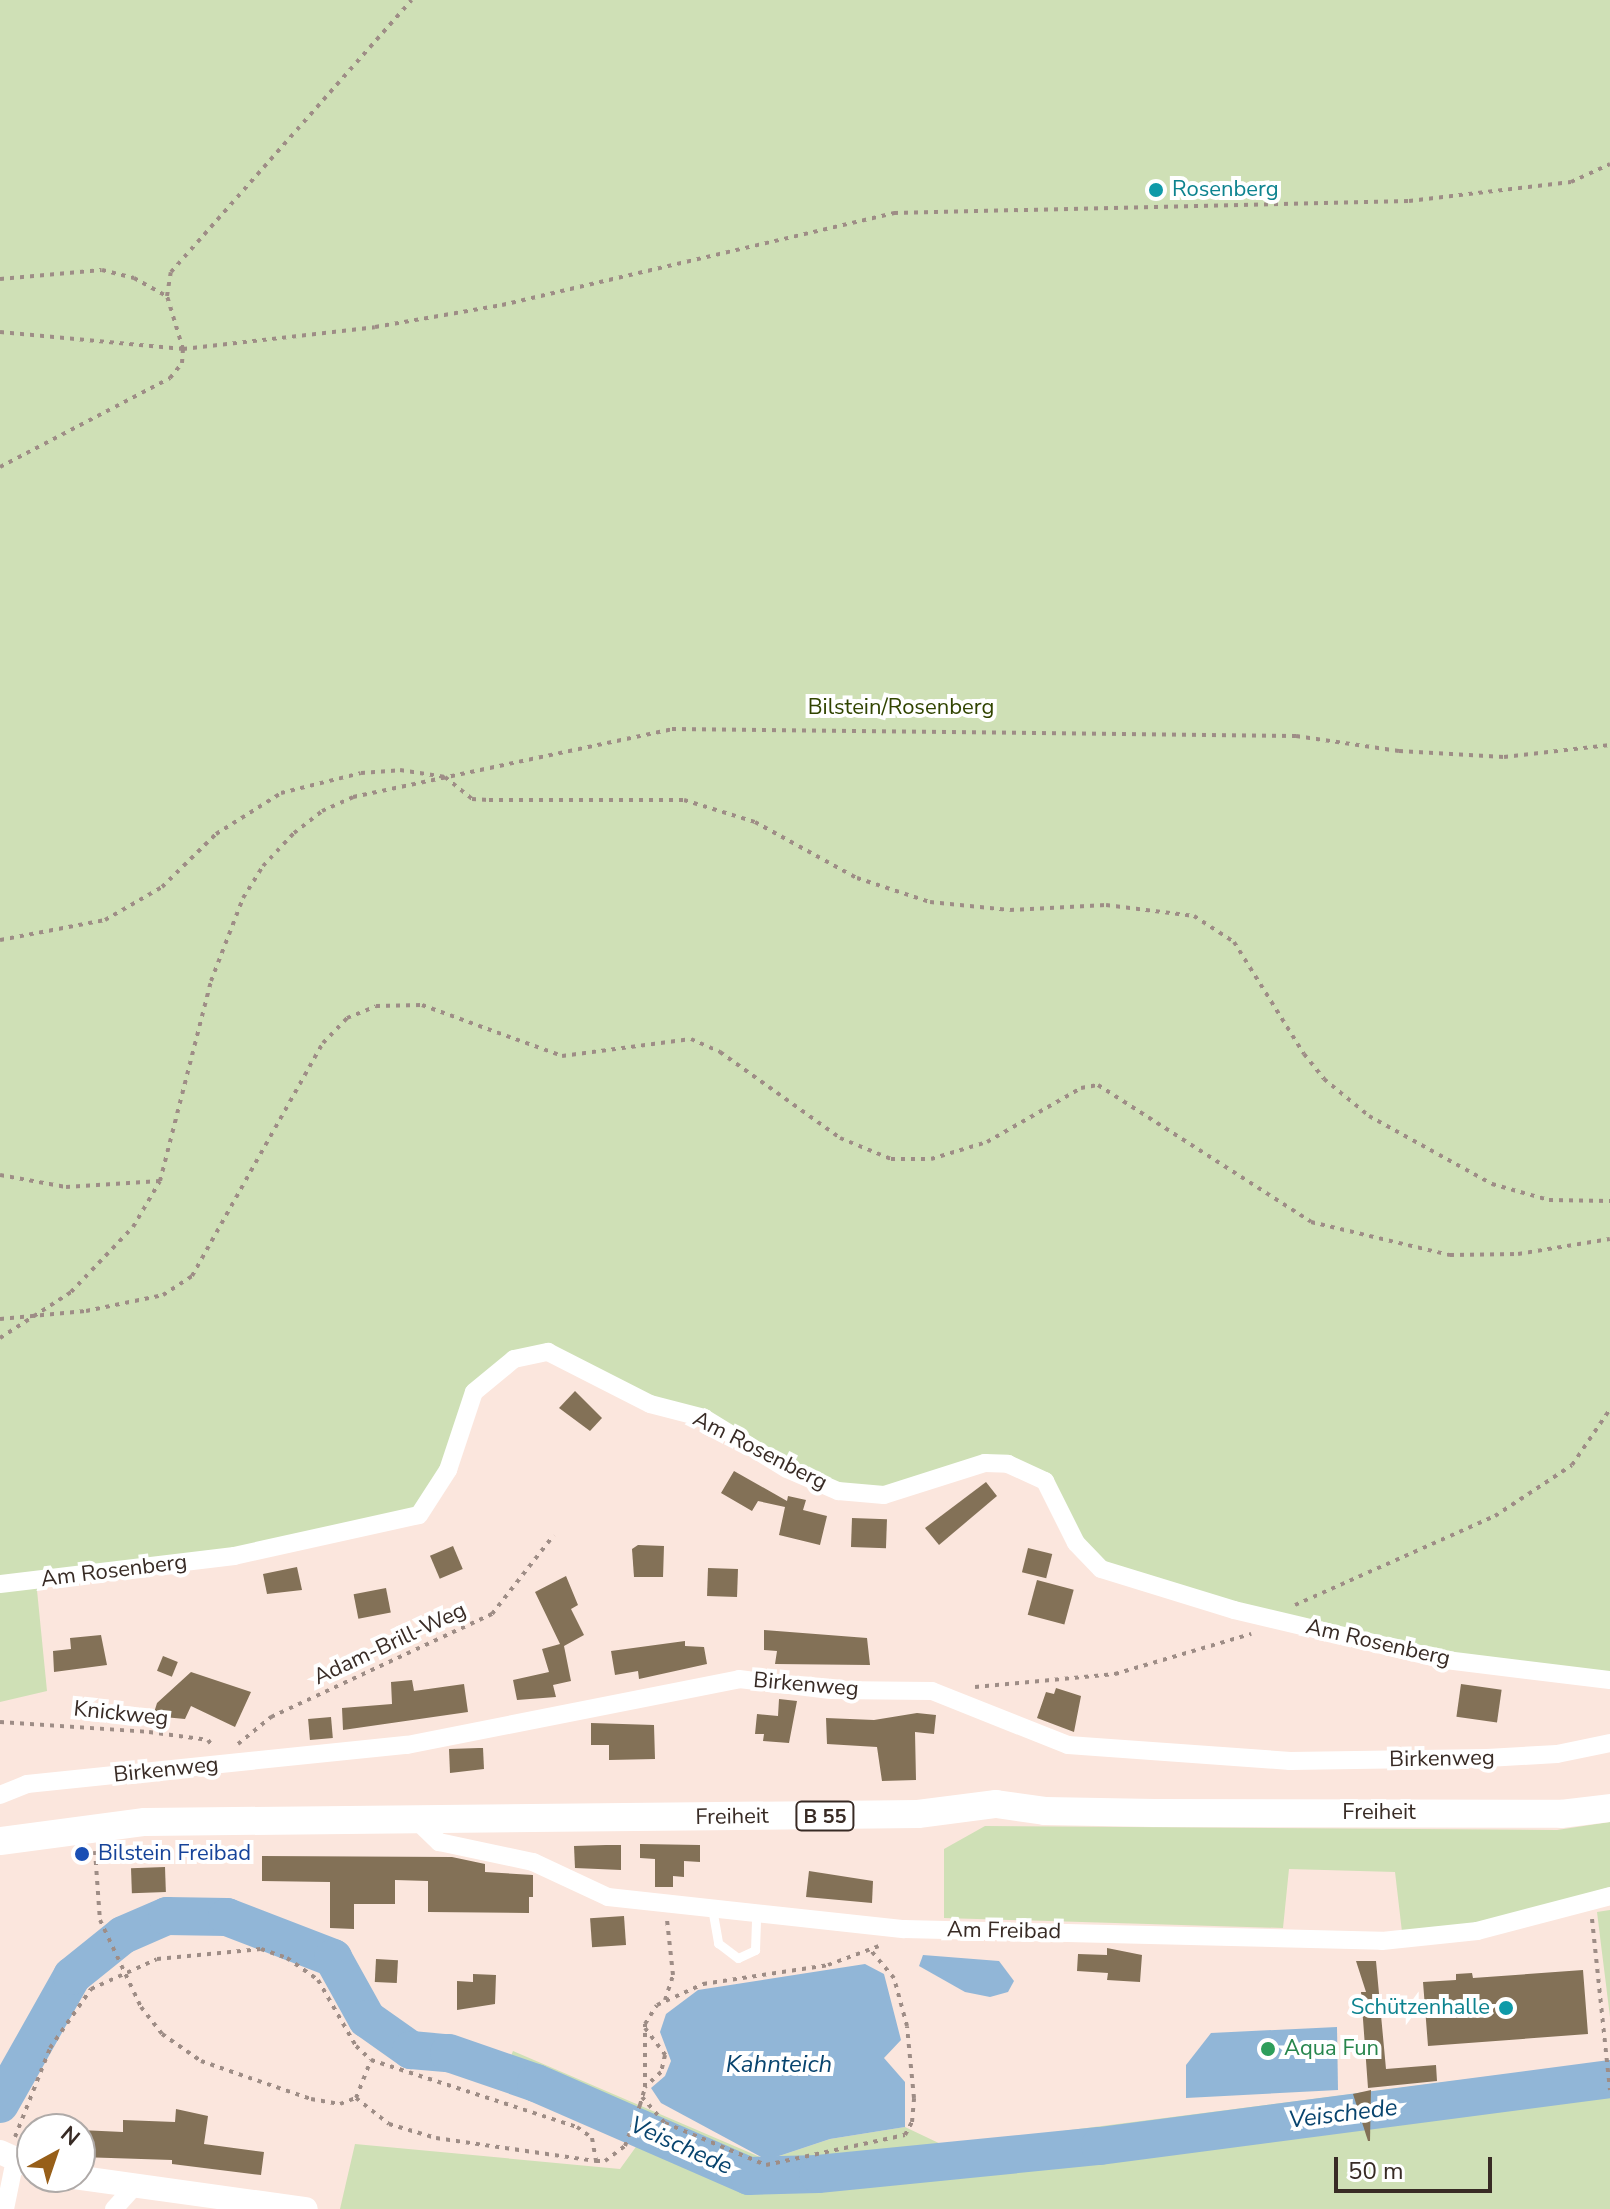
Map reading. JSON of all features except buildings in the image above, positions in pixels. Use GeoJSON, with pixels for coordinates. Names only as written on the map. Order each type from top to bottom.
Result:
{"type":"FeatureCollection","features":[{"type":"Feature","properties":{"kind":"main road","name":"Freiheit"},"geometry":{"type":"LineString","coordinates":[[0,1841],[145,1822],[918,1814],[996,1804],[1125,1812],[1561,1814],[1610,1808]]}},
{"type":"Feature","properties":{"kind":"main road"},"geometry":{"type":"LineString","coordinates":[[96,2181],[306,2209]]}},
{"type":"Feature","properties":{"kind":"street","name":"Am Rosenberg"},"geometry":{"type":"LineString","coordinates":[[0,1584],[234,1556],[419,1515],[448,1470],[474,1392],[514,1359],[548,1352],[650,1404],[704,1418],[787,1469],[838,1491],[884,1495],[985,1463],[1008,1464],[1045,1481],[1076,1543],[1101,1569],[1274,1619],[1446,1660],[1610,1680]]}},
{"type":"Feature","properties":{"kind":"street","name":"Birkenweg"},"geometry":{"type":"LineString","coordinates":[[0,1795],[27,1784],[407,1745],[739,1679],[830,1690],[932,1691],[1068,1745],[1290,1761],[1487,1758],[1557,1754],[1610,1743]]}},
{"type":"Feature","properties":{"kind":"street","name":"Am Freibad"},"geometry":{"type":"LineString","coordinates":[[414,1818],[439,1842],[533,1862],[608,1897],[904,1929],[1382,1941],[1477,1931],[1610,1896]]}},
{"type":"Feature","properties":{"kind":"street"},"geometry":{"type":"LineString","coordinates":[[3,2201],[12,2158]]}},
{"type":"Feature","properties":{"kind":"street"},"geometry":{"type":"LineString","coordinates":[[114,2209],[134,2187]]}},
{"type":"Feature","properties":{"kind":"lane"},"geometry":{"type":"LineString","coordinates":[[712,1908],[718,1943],[738,1958],[755,1950],[756,1913]]}},
{"type":"Feature","properties":{"kind":"path"},"geometry":{"type":"LineString","coordinates":[[0,467],[170,378],[182,363],[183,349],[167,296],[171,272],[199,235],[412,0]]}},
{"type":"Feature","properties":{"kind":"path"},"geometry":{"type":"LineString","coordinates":[[0,332],[183,349],[375,327],[502,305],[894,213],[1409,201],[1571,182],[1610,164]]}},
{"type":"Feature","properties":{"kind":"path"},"geometry":{"type":"LineString","coordinates":[[0,279],[102,270],[134,278],[167,296]]}},
{"type":"Feature","properties":{"kind":"path"},"geometry":{"type":"LineString","coordinates":[[0,1338],[40,1317],[105,1261],[160,1181],[211,981],[243,898],[263,866],[322,811],[353,797],[672,729],[1296,736],[1399,751],[1504,757],[1610,745]]}},
{"type":"Feature","properties":{"kind":"path"},"geometry":{"type":"LineString","coordinates":[[0,940],[105,920],[162,887],[216,834],[281,793],[361,773],[400,770],[445,777],[472,799],[684,800],[755,822],[857,878],[930,902],[1010,910],[1106,905],[1194,916],[1234,942],[1304,1054],[1324,1079],[1369,1116],[1492,1184],[1549,1200],[1610,1201]]}},
{"type":"Feature","properties":{"kind":"path"},"geometry":{"type":"LineString","coordinates":[[0,1319],[40,1317],[163,1295],[192,1276],[323,1043],[347,1018],[376,1006],[422,1005],[562,1056],[691,1039],[720,1052],[840,1138],[891,1159],[931,1159],[987,1142],[1081,1088],[1098,1085],[1311,1222],[1450,1255],[1518,1254],[1610,1239]]}},
{"type":"Feature","properties":{"kind":"path"},"geometry":{"type":"LineString","coordinates":[[0,1175],[66,1187],[160,1181]]}},
{"type":"Feature","properties":{"kind":"path"},"geometry":{"type":"LineString","coordinates":[[932,1691],[1115,1674],[1255,1633],[1310,1594],[1408,1557],[1495,1516],[1572,1465],[1610,1409]]}},
{"type":"Feature","properties":{"kind":"path","name":"Adam-Brill-Weg"},"geometry":{"type":"LineString","coordinates":[[226,1764],[241,1739],[271,1717],[492,1614],[554,1535]]}},
{"type":"Feature","properties":{"kind":"path","name":"Knickweg"},"geometry":{"type":"LineString","coordinates":[[0,1722],[208,1740],[226,1764]]}},
{"type":"Feature","properties":{"kind":"path"},"geometry":{"type":"LineString","coordinates":[[87,1830],[95,1851],[100,1920],[124,1971],[162,2034],[201,2061],[311,2099],[340,2104],[356,2098],[371,2060]]}},
{"type":"Feature","properties":{"kind":"path"},"geometry":{"type":"LineString","coordinates":[[1590,1901],[1609,2090]]}},
{"type":"Feature","properties":{"kind":"path"},"geometry":{"type":"LineString","coordinates":[[665,1903],[673,1975],[665,2000]]}},
{"type":"Feature","properties":{"kind":"path"},"geometry":{"type":"LineString","coordinates":[[356,2098],[389,2124],[436,2138],[596,2161],[614,2158],[628,2139],[645,2087],[645,2028],[650,2012],[665,2000],[703,1984],[828,1965],[871,1951],[904,1929]]}},
{"type":"Feature","properties":{"kind":"path"},"geometry":{"type":"LineString","coordinates":[[642,2097],[665,2123],[766,2165],[905,2135],[912,2122],[912,2056],[894,1978],[871,1951]]}},
{"type":"Feature","properties":{"kind":"path"},"geometry":{"type":"LineString","coordinates":[[12,2158],[16,2132],[50,2048],[78,2002],[124,1971],[157,1959],[272,1952],[318,1980],[356,2046],[371,2060],[587,2132],[596,2161]]}},
{"type":"Feature","properties":{"kind":"path"},"geometry":{"type":"LineString","coordinates":[[645,2028],[665,2055],[661,2072],[645,2087]]}},
{"type":"Feature","properties":{"kind":"green space","name":"Bilstein/Rosenberg"},"geometry":{"type":"Polygon","coordinates":[[[0,0],[1610,0],[1610,1680],[1446,1660],[1101,1569],[1045,1481],[1008,1464],[922,1486],[838,1491],[704,1418],[548,1352],[514,1359],[474,1392],[419,1515],[234,1556],[36,1580],[47,1691],[0,1702],[0,0]]]}},
{"type":"Feature","properties":{"kind":"green space"},"geometry":{"type":"Polygon","coordinates":[[[1610,1822],[1610,1887],[1497,1920],[1402,1932],[1395,1872],[1289,1869],[1283,1928],[944,1918],[944,1849],[985,1826],[1557,1830],[1610,1822]]]}},
{"type":"Feature","properties":{"kind":"green space"},"geometry":{"type":"Polygon","coordinates":[[[1610,1910],[1610,2017],[1597,1912],[1610,1910]]]}},
{"type":"Feature","properties":{"kind":"green space"},"geometry":{"type":"Polygon","coordinates":[[[513,2051],[767,2160],[830,2139],[905,2127],[945,2146],[1610,2061],[1610,2209],[340,2209],[355,2144],[620,2169],[638,2144],[498,2088],[513,2051]]]}},
{"type":"Feature","properties":{"kind":"water"},"geometry":{"type":"Polygon","coordinates":[[[923,1955],[999,1961],[1014,1981],[1008,1992],[990,1997],[965,1992],[919,1966],[923,1955]]]}},
{"type":"Feature","properties":{"kind":"water","name":"Kahnteich"},"geometry":{"type":"Polygon","coordinates":[[[865,1964],[884,1974],[901,2040],[884,2058],[905,2082],[905,2127],[830,2139],[767,2160],[661,2103],[651,2088],[665,2076],[671,2061],[660,2032],[666,2014],[698,1990],[865,1964]]]}},
{"type":"Feature","properties":{"kind":"water","name":"Aqua Fun"},"geometry":{"type":"Polygon","coordinates":[[[1337,2027],[1338,2090],[1186,2098],[1186,2065],[1211,2033],[1337,2027]]]}},
{"type":"Feature","properties":{"kind":"waterway","name":"Veischede"},"geometry":{"type":"LineString","coordinates":[[0,2104],[72,1976],[123,1935],[167,1916],[227,1917],[333,1958],[367,2019],[411,2050],[449,2053],[536,2083],[749,2176],[818,2174],[1100,2146],[1610,2079]]}},
{"type":"Feature","properties":{"kind":"place","name":"Rosenberg"},"geometry":{"type":"Point","coordinates":[1156,190]}},
{"type":"Feature","properties":{"kind":"place","name":"Bilstein Freibad"},"geometry":{"type":"Point","coordinates":[82,1854]}},
{"type":"Feature","properties":{"kind":"place","name":"Schützenhalle"},"geometry":{"type":"Point","coordinates":[1506,2008]}},
{"type":"Feature","properties":{"kind":"place","name":"Aqua Fun"},"geometry":{"type":"Point","coordinates":[1268,2049]}}]}
